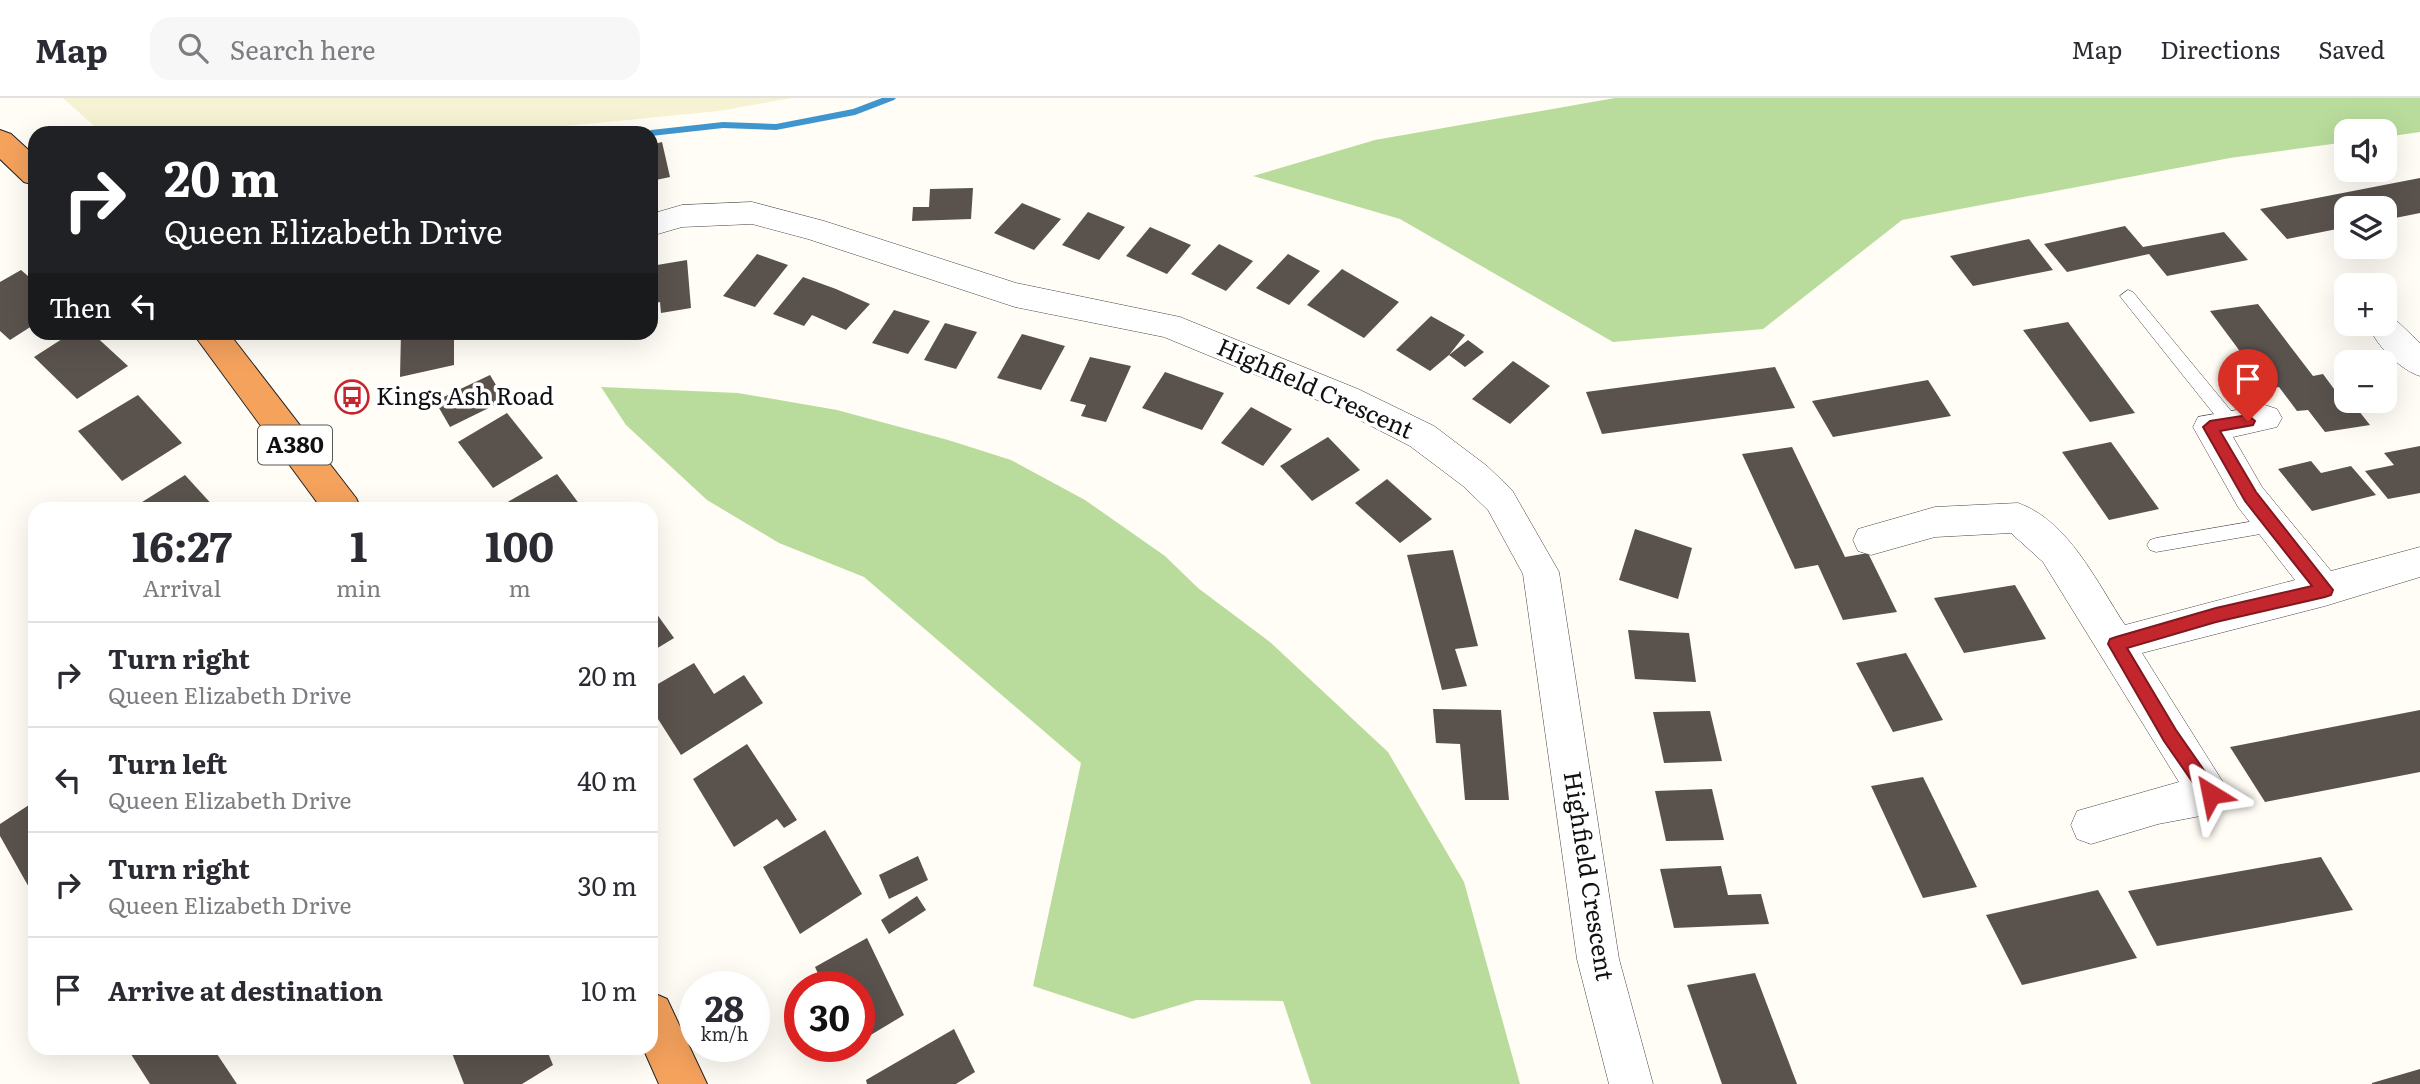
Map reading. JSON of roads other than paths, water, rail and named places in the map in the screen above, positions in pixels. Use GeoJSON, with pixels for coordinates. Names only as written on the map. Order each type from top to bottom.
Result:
{"type":"FeatureCollection","features":[{"type":"Feature","properties":{"kind":"highway"},"geometry":{"type":"LineString","coordinates":[[0,141],[28,167]]}},
{"type":"Feature","properties":{"kind":"highway","name":"A380"},"geometry":{"type":"LineString","coordinates":[[215,340],[338,502]]}},
{"type":"Feature","properties":{"kind":"highway"},"geometry":{"type":"LineString","coordinates":[[658,1029],[683,1084]]}},
{"type":"Feature","properties":{"kind":"street","name":"Highfield Crescent"},"geometry":{"type":"LineString","coordinates":[[658,223],[682,216],[752,213],[813,229],[1015,296],[1169,326],[1346,398],[1422,436],[1475,476],[1500,500],[1541,572],[1598,959],[1630,1084]]}},
{"type":"Feature","properties":{"kind":"street"},"geometry":{"type":"LineString","coordinates":[[2392,336],[2420,363]]}},
{"type":"Feature","properties":{"kind":"street"},"geometry":{"type":"LineString","coordinates":[[2265,418],[2210,427],[2250,497],[2325,590]]}},
{"type":"Feature","properties":{"kind":"street"},"geometry":{"type":"LineString","coordinates":[[1871,540],[1935,522],[2018,518],[2056,551],[2170,735],[2211,794],[2158,805],[2091,825]]}},
{"type":"Feature","properties":{"kind":"street"},"geometry":{"type":"LineString","coordinates":[[2116,644],[2216,615],[2325,590],[2420,562]]}},
{"type":"Feature","properties":{"kind":"lane"},"geometry":{"type":"LineString","coordinates":[[2128,296],[2231,423]]}},
{"type":"Feature","properties":{"kind":"lane"},"geometry":{"type":"LineString","coordinates":[[2156,545],[2272,525]]}},
{"type":"Feature","properties":{"kind":"waterway"},"geometry":{"type":"LineString","coordinates":[[658,132],[723,125],[776,127],[855,112],[891,98]]}},
{"type":"Feature","properties":{"kind":"place","name":"Kings Ash Road"},"geometry":{"type":"Point","coordinates":[352,397]}}]}
